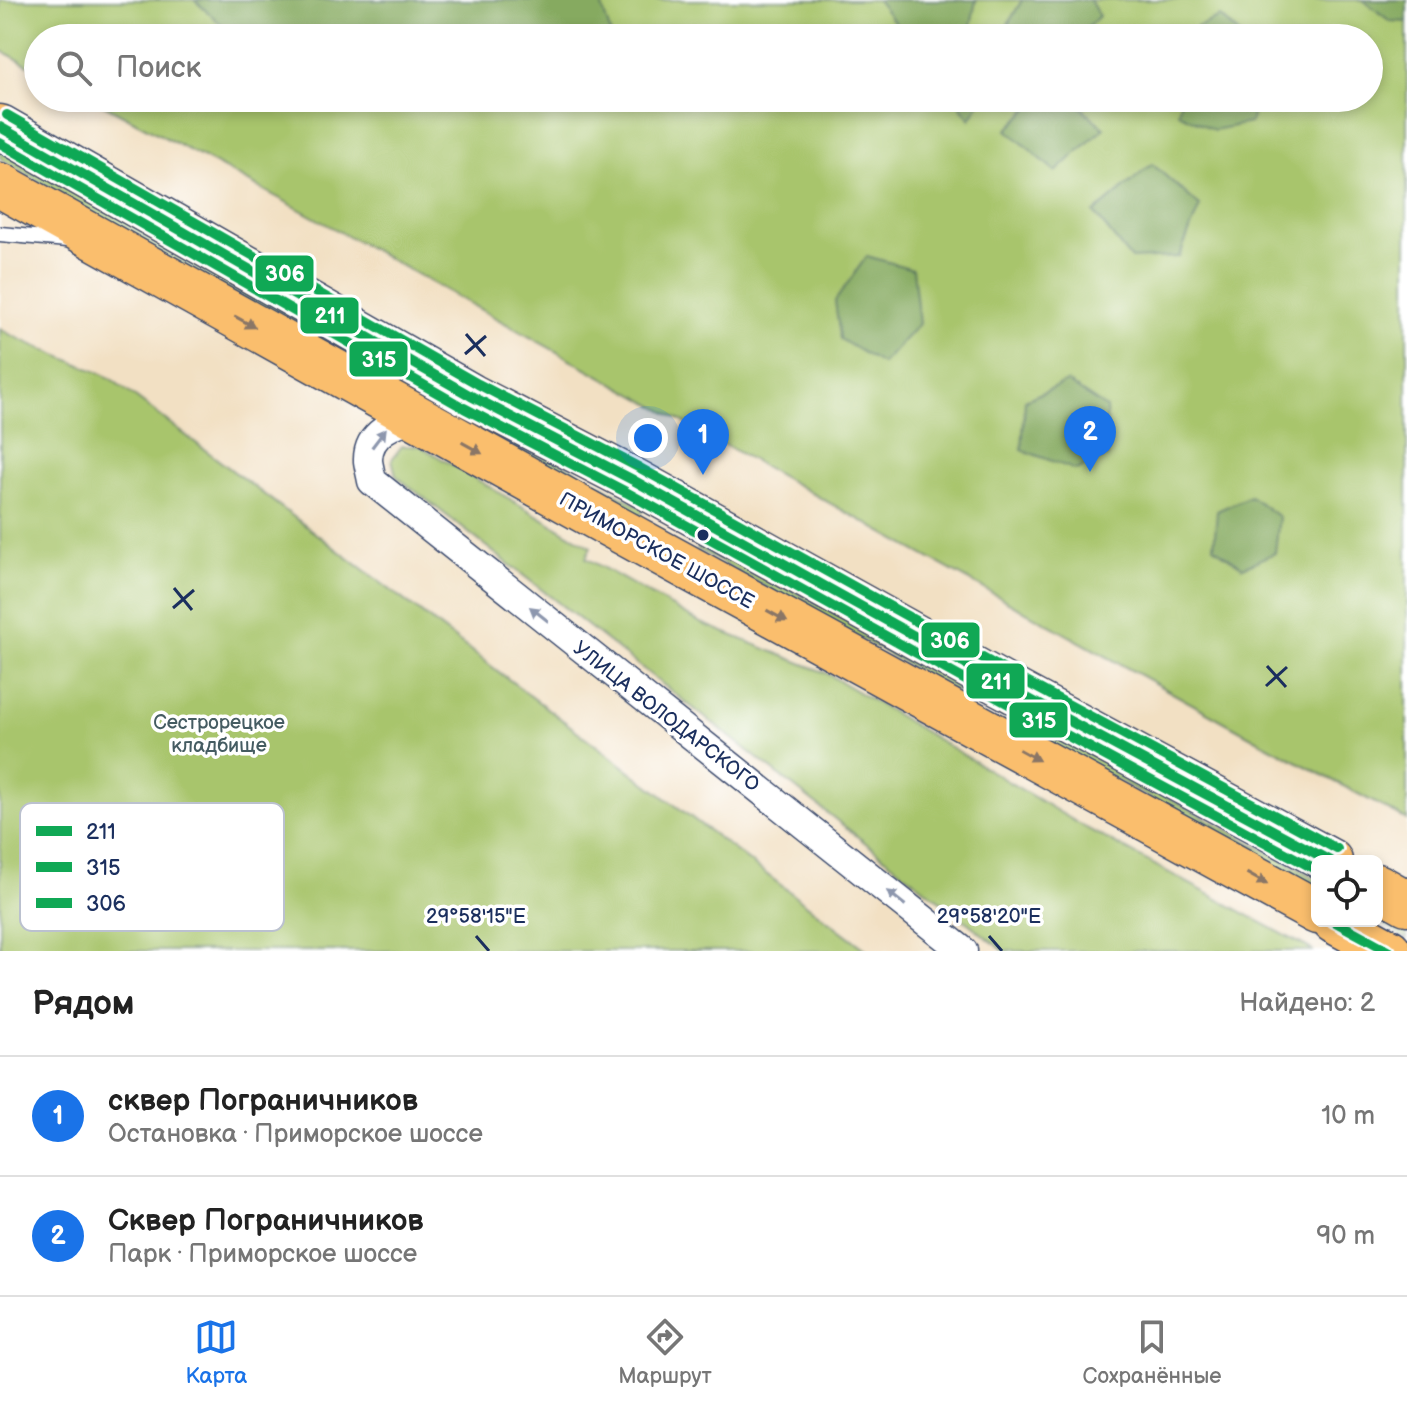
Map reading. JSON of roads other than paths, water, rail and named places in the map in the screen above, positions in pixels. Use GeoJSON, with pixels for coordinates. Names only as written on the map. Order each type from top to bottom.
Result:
{"type":"FeatureCollection","features":[{"type":"Feature","properties":{"kind":"highway"},"geometry":{"type":"LineString","coordinates":[[0,127],[471,396],[633,480],[1001,684],[1319,855]]}},
{"type":"Feature","properties":{"kind":"highway","name":"ПРИМОРСКОЕ ШОССЕ"},"geometry":{"type":"LineString","coordinates":[[0,185],[1311,909]]}},
{"type":"Feature","properties":{"kind":"highway"},"geometry":{"type":"LineString","coordinates":[[1383,889],[1407,903]]}},
{"type":"Feature","properties":{"kind":"highway"},"geometry":{"type":"LineString","coordinates":[[1345,927],[1389,951]]}},
{"type":"Feature","properties":{"kind":"street","name":"УЛИЦА ВОЛОДАРСКОГО"},"geometry":{"type":"LineString","coordinates":[[418,418],[402,420],[385,428],[374,440],[368,458],[372,481],[957,949]]}},
{"type":"Feature","properties":{"kind":"lane"},"geometry":{"type":"LineString","coordinates":[[0,234],[106,244]]}},
{"type":"Feature","properties":{"kind":"place","name":"Сквер Пограничников"},"geometry":{"type":"Point","coordinates":[1090,472]}},
{"type":"Feature","properties":{"kind":"place","name":"сквер Пограничников"},"geometry":{"type":"Point","coordinates":[703,475]}},
{"type":"Feature","properties":{"kind":"park label","name":"Сестрорецкое кладбище"},"geometry":{"type":"Point","coordinates":[219,734]}}]}
